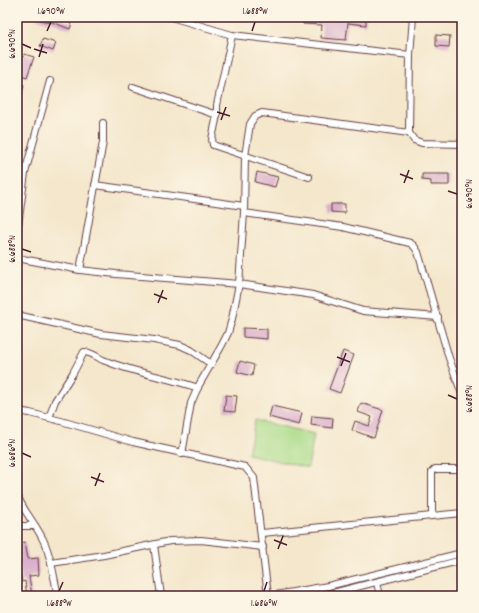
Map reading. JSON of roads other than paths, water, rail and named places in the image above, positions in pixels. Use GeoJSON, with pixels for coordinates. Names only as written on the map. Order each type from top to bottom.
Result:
{"type":"FeatureCollection","features":[{"type":"Feature","properties":{"kind":"street"},"geometry":{"type":"LineString","coordinates":[[171,17],[232,35],[410,55]]}},
{"type":"Feature","properties":{"kind":"street"},"geometry":{"type":"LineString","coordinates":[[413,17],[410,55],[409,132],[414,140],[422,143],[462,144]]}},
{"type":"Feature","properties":{"kind":"street"},"geometry":{"type":"LineString","coordinates":[[232,35],[217,105],[217,115],[212,139],[213,145],[309,177]]}},
{"type":"Feature","properties":{"kind":"street"},"geometry":{"type":"LineString","coordinates":[[17,233],[25,173],[50,81]]}},
{"type":"Feature","properties":{"kind":"street"},"geometry":{"type":"LineString","coordinates":[[132,87],[217,115]]}},
{"type":"Feature","properties":{"kind":"street"},"geometry":{"type":"LineString","coordinates":[[182,454],[192,403],[198,388],[228,333],[239,284],[244,213],[245,156],[250,124],[255,116],[262,114],[409,132]]}},
{"type":"Feature","properties":{"kind":"street"},"geometry":{"type":"LineString","coordinates":[[80,270],[103,142],[103,123]]}},
{"type":"Feature","properties":{"kind":"street"},"geometry":{"type":"LineString","coordinates":[[95,185],[244,206]]}},
{"type":"Feature","properties":{"kind":"street"},"geometry":{"type":"LineString","coordinates":[[244,213],[343,227],[410,243],[414,246],[418,252],[449,358],[462,394]]}},
{"type":"Feature","properties":{"kind":"street"},"geometry":{"type":"LineString","coordinates":[[17,258],[80,270],[239,284],[313,295],[363,311],[438,317]]}},
{"type":"Feature","properties":{"kind":"street"},"geometry":{"type":"LineString","coordinates":[[17,315],[100,334],[162,341],[180,345],[191,350],[211,364]]}},
{"type":"Feature","properties":{"kind":"street"},"geometry":{"type":"LineString","coordinates":[[49,418],[55,401],[73,373],[84,352],[132,370],[198,388]]}},
{"type":"Feature","properties":{"kind":"street"},"geometry":{"type":"LineString","coordinates":[[17,411],[49,418],[133,442],[245,467],[254,478],[269,596],[328,586],[460,553],[461,561],[321,596]]}},
{"type":"Feature","properties":{"kind":"street"},"geometry":{"type":"LineString","coordinates":[[432,516],[432,472],[435,469],[462,469]]}},
{"type":"Feature","properties":{"kind":"street"},"geometry":{"type":"LineString","coordinates":[[17,495],[21,506],[45,543],[58,596]]}},
{"type":"Feature","properties":{"kind":"street"},"geometry":{"type":"LineString","coordinates":[[262,533],[462,513]]}},
{"type":"Feature","properties":{"kind":"street"},"geometry":{"type":"LineString","coordinates":[[17,526],[35,526]]}},
{"type":"Feature","properties":{"kind":"street"},"geometry":{"type":"LineString","coordinates":[[51,563],[104,555],[170,541],[201,540],[263,548]]}},
{"type":"Feature","properties":{"kind":"street"},"geometry":{"type":"LineString","coordinates":[[154,545],[161,596]]}},
{"type":"Feature","properties":{"kind":"street"},"geometry":{"type":"LineString","coordinates":[[377,582],[380,596]]}}]}
